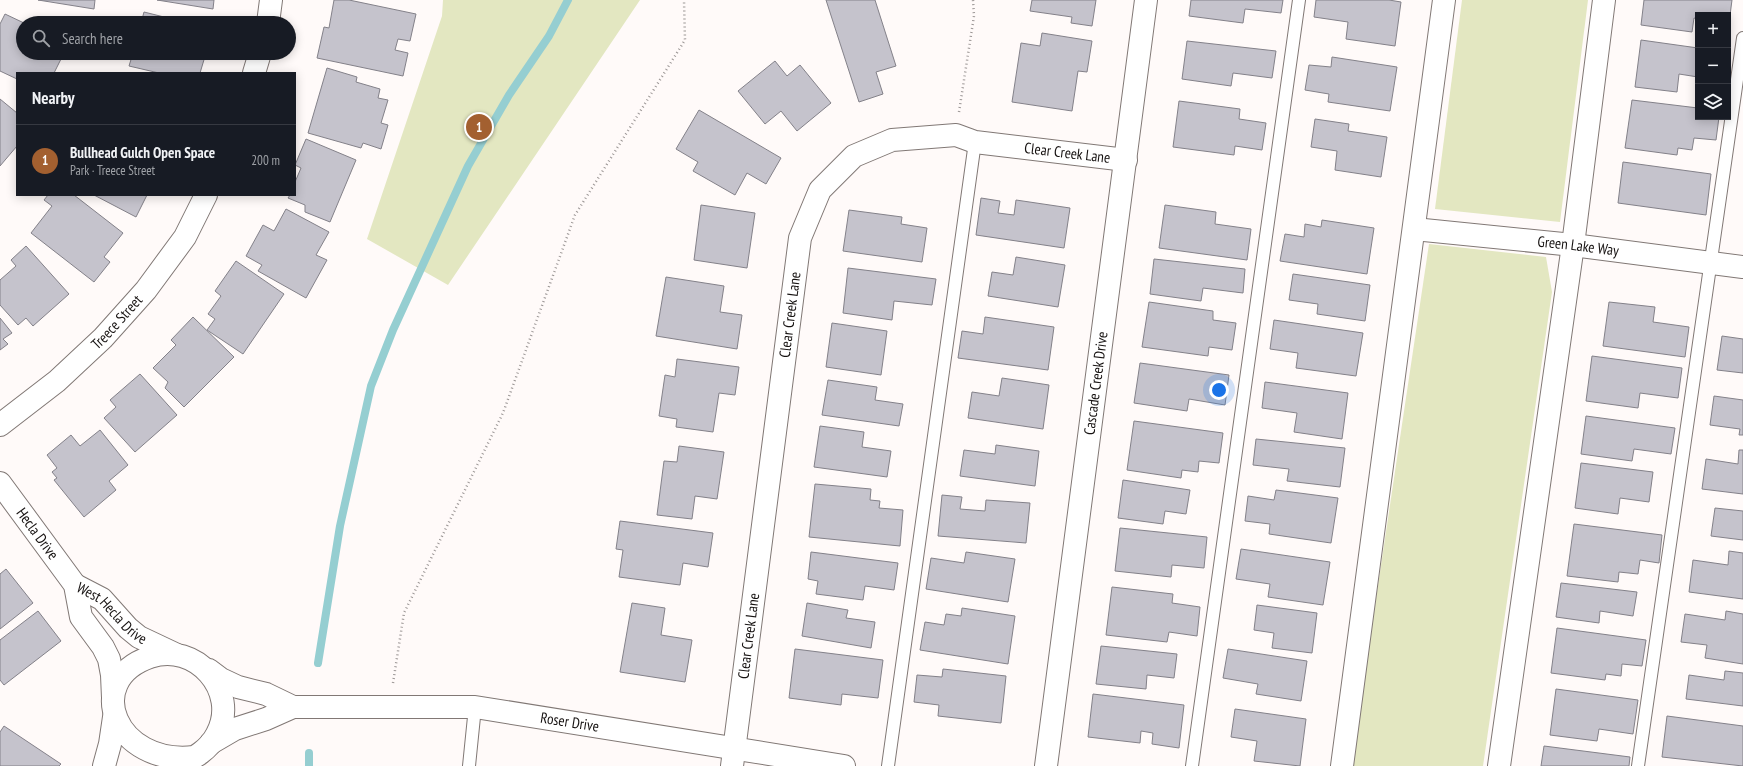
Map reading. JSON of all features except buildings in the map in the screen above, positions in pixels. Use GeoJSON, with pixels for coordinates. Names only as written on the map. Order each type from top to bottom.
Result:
{"type":"FeatureCollection","features":[{"type":"Feature","properties":{"kind":"street"},"geometry":{"type":"LineString","coordinates":[[269,16],[271,0]]}},
{"type":"Feature","properties":{"kind":"street","name":"Cascade Creek Drive"},"geometry":{"type":"LineString","coordinates":[[1046,766],[1146,0]]}},
{"type":"Feature","properties":{"kind":"street"},"geometry":{"type":"LineString","coordinates":[[1342,766],[1444,0]]}},
{"type":"Feature","properties":{"kind":"street"},"geometry":{"type":"LineString","coordinates":[[1499,766],[1573,245],[1604,0]]}},
{"type":"Feature","properties":{"kind":"street"},"geometry":{"type":"LineString","coordinates":[[254,72],[258,60]]}},
{"type":"Feature","properties":{"kind":"street","name":"Clear Creek Lane"},"geometry":{"type":"LineString","coordinates":[[733,758],[800,238],[820,190],[854,156],[892,140],[965,139],[1126,160]]}},
{"type":"Feature","properties":{"kind":"street","name":"Treece Street"},"geometry":{"type":"LineString","coordinates":[[0,425],[57,381],[103,338],[146,290],[185,237],[206,196]]}},
{"type":"Feature","properties":{"kind":"street","name":"Green Lake Way"},"geometry":{"type":"LineString","coordinates":[[1414,229],[1573,245],[1743,267]]}},
{"type":"Feature","properties":{"kind":"street","name":"Hecla Drive"},"geometry":{"type":"LineString","coordinates":[[0,482],[74,585]]}},
{"type":"Feature","properties":{"kind":"street","name":"West Hecla Drive"},"geometry":{"type":"LineString","coordinates":[[74,585],[102,599],[128,628],[139,637],[175,654]]}},
{"type":"Feature","properties":{"kind":"street","name":"West Hecla Drive"},"geometry":{"type":"LineString","coordinates":[[74,585],[81,617],[103,647],[109,659],[112,675],[113,709]]}},
{"type":"Feature","properties":{"kind":"street"},"geometry":{"type":"LineString","coordinates":[[104,766],[110,744],[116,689],[122,678],[134,666],[152,656],[175,654],[189,658],[202,665],[221,679],[266,694],[293,707]]}},
{"type":"Feature","properties":{"kind":"street"},"geometry":{"type":"LineString","coordinates":[[113,709],[120,736],[129,748],[141,757],[155,763],[170,764],[186,762],[204,751],[218,734],[222,723],[223,703],[217,682],[202,665]]}},
{"type":"Feature","properties":{"kind":"street"},"geometry":{"type":"LineString","coordinates":[[211,743],[235,729],[251,722],[266,719],[293,707]]}},
{"type":"Feature","properties":{"kind":"street","name":"Roser Drive"},"geometry":{"type":"LineString","coordinates":[[293,707],[475,707],[733,758],[844,766]]}},
{"type":"Feature","properties":{"kind":"lane"},"geometry":{"type":"LineString","coordinates":[[1192,766],[1299,0]]}},
{"type":"Feature","properties":{"kind":"lane"},"geometry":{"type":"LineString","coordinates":[[1638,766],[1712,263],[1743,38]]}},
{"type":"Feature","properties":{"kind":"lane"},"geometry":{"type":"LineString","coordinates":[[888,766],[965,139]]}},
{"type":"Feature","properties":{"kind":"lane"},"geometry":{"type":"LineString","coordinates":[[469,766],[475,707]]}},
{"type":"Feature","properties":{"kind":"path"},"geometry":{"type":"LineString","coordinates":[[389,707],[404,613],[503,413],[575,215],[685,40],[684,0]]}},
{"type":"Feature","properties":{"kind":"path"},"geometry":{"type":"LineString","coordinates":[[965,139],[974,16],[973,0]]}},
{"type":"Feature","properties":{"kind":"green space"},"geometry":{"type":"Polygon","coordinates":[[[443,0],[640,0],[448,285],[367,239],[442,16],[443,0]]]}},
{"type":"Feature","properties":{"kind":"green space"},"geometry":{"type":"Polygon","coordinates":[[[1462,0],[1588,0],[1560,222],[1435,209],[1462,0]]]}},
{"type":"Feature","properties":{"kind":"green space"},"geometry":{"type":"Polygon","coordinates":[[[1429,244],[1546,257],[1552,292],[1483,766],[1351,766],[1429,244]]]}},
{"type":"Feature","properties":{"kind":"waterway"},"geometry":{"type":"LineString","coordinates":[[318,663],[340,526],[371,386],[393,330],[468,166],[509,95],[549,36],[568,0]]}},
{"type":"Feature","properties":{"kind":"waterway"},"geometry":{"type":"LineString","coordinates":[[309,753],[309,766]]}},
{"type":"Feature","properties":{"kind":"place","name":"Bullhead Gulch Open Space"},"geometry":{"type":"Point","coordinates":[479,127]}}]}
